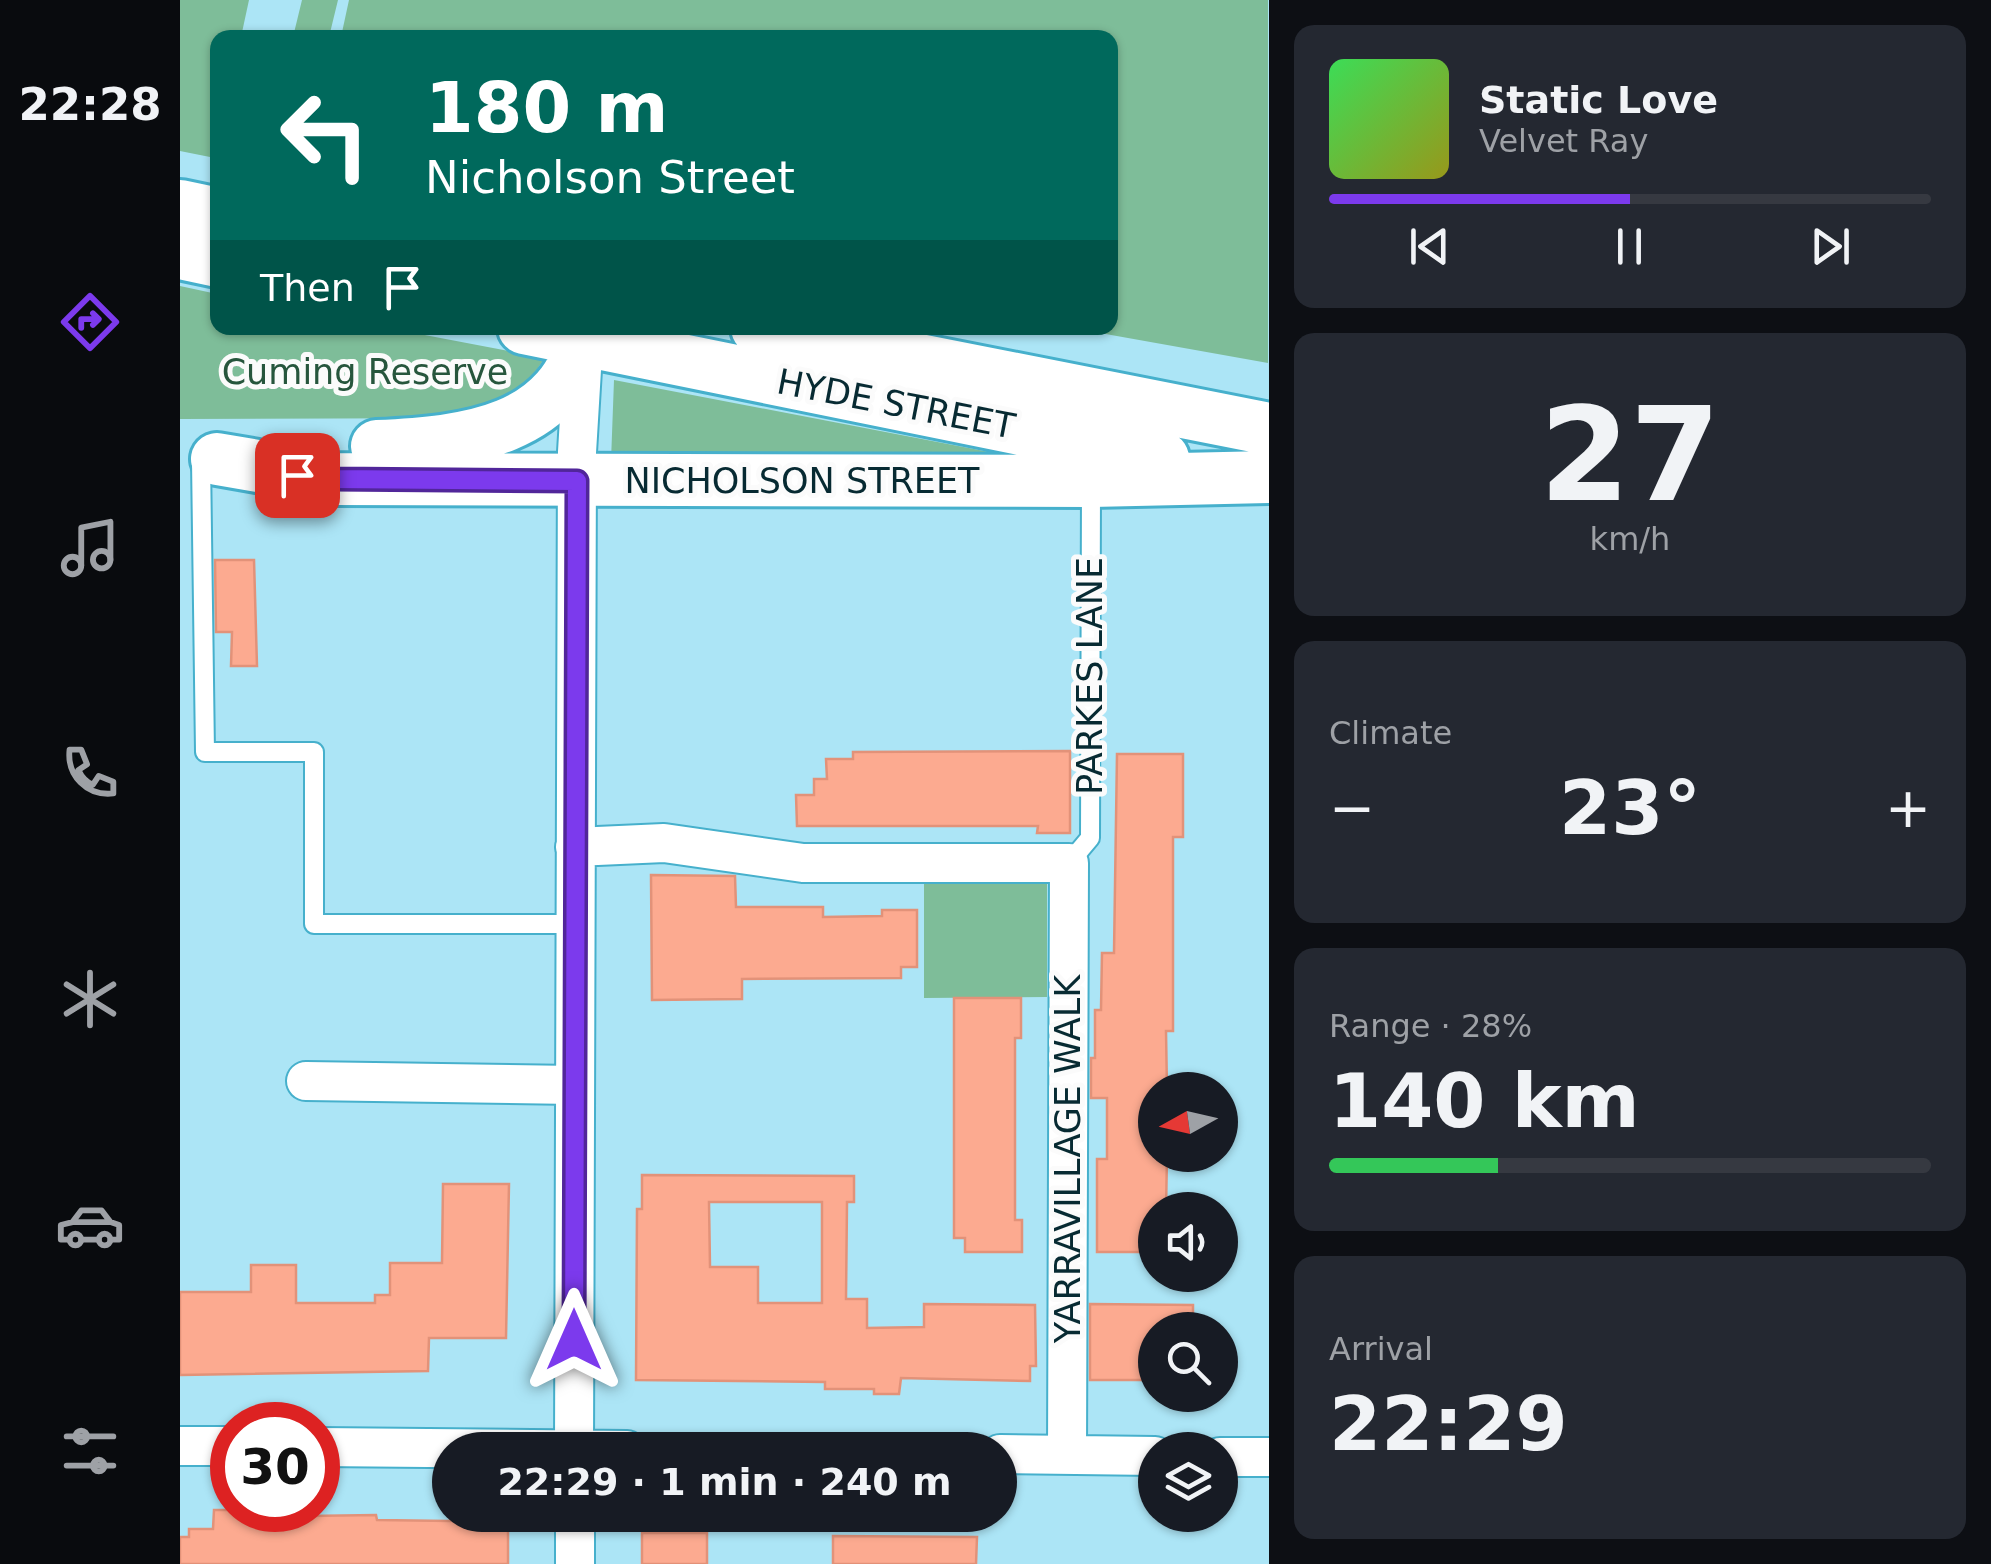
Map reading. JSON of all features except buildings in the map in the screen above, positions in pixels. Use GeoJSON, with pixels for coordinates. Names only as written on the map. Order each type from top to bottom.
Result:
{"type":"FeatureCollection","features":[{"type":"Feature","properties":{"kind":"street"},"geometry":{"type":"LineString","coordinates":[[180,206],[210,212]]}},
{"type":"Feature","properties":{"kind":"street"},"geometry":{"type":"LineString","coordinates":[[180,253],[210,259]]}},
{"type":"Feature","properties":{"kind":"street"},"geometry":{"type":"LineString","coordinates":[[200,459],[307,448],[454,441],[510,426],[550,396],[584,335]]}},
{"type":"Feature","properties":{"kind":"street"},"geometry":{"type":"LineString","coordinates":[[574,1432],[577,466],[585,335]]}},
{"type":"Feature","properties":{"kind":"street","name":"HYDE STREET"},"geometry":{"type":"LineString","coordinates":[[590,335],[1176,461],[1268,476]]}},
{"type":"Feature","properties":{"kind":"street","name":"HYDE STREET"},"geometry":{"type":"LineString","coordinates":[[791,335],[1268,429]]}},
{"type":"Feature","properties":{"kind":"street"},"geometry":{"type":"LineString","coordinates":[[375,446],[577,466]]}},
{"type":"Feature","properties":{"kind":"street","name":"NICHOLSON STREET"},"geometry":{"type":"LineString","coordinates":[[200,459],[334,479],[577,466],[1090,481],[1268,476]]}},
{"type":"Feature","properties":{"kind":"street"},"geometry":{"type":"LineString","coordinates":[[575,846],[683,844],[803,863],[1069,863]]}},
{"type":"Feature","properties":{"kind":"street","name":"YARRAVILLAGE WALK"},"geometry":{"type":"LineString","coordinates":[[1068,1455],[1069,863]]}},
{"type":"Feature","properties":{"kind":"street"},"geometry":{"type":"LineString","coordinates":[[306,1080],[575,1086]]}},
{"type":"Feature","properties":{"kind":"street"},"geometry":{"type":"LineString","coordinates":[[180,1446],[210,1446]]}},
{"type":"Feature","properties":{"kind":"street"},"geometry":{"type":"LineString","coordinates":[[340,1447],[432,1448]]}},
{"type":"Feature","properties":{"kind":"street"},"geometry":{"type":"LineString","coordinates":[[1017,1454],[1138,1456]]}},
{"type":"Feature","properties":{"kind":"street"},"geometry":{"type":"LineString","coordinates":[[1238,1457],[1268,1457]]}},
{"type":"Feature","properties":{"kind":"street"},"geometry":{"type":"LineString","coordinates":[[574,1532],[575,1564]]}},
{"type":"Feature","properties":{"kind":"lane"},"geometry":{"type":"LineString","coordinates":[[200,459],[205,752],[314,752],[314,924],[575,924]]}},
{"type":"Feature","properties":{"kind":"lane","name":"PARKES LANE"},"geometry":{"type":"LineString","coordinates":[[1069,863],[1090,838],[1090,481]]}},
{"type":"Feature","properties":{"kind":"green space"},"geometry":{"type":"Polygon","coordinates":[[[180,0],[249,0],[243,30],[210,30],[210,157],[180,151],[180,0]]]}},
{"type":"Feature","properties":{"kind":"green space"},"geometry":{"type":"Polygon","coordinates":[[[302,0],[338,0],[331,30],[295,30],[302,0]]]}},
{"type":"Feature","properties":{"kind":"green space"},"geometry":{"type":"Polygon","coordinates":[[[349,0],[1268,0],[1268,363],[1111,335],[1118,335],[1118,30],[343,30],[349,0]]]}},
{"type":"Feature","properties":{"kind":"green space","name":"Cuming Reserve"},"geometry":{"type":"Polygon","coordinates":[[[180,286],[210,292],[210,335],[425,335],[545,358],[523,389],[492,418],[180,419],[180,286]]]}},
{"type":"Feature","properties":{"kind":"green space"},"geometry":{"type":"Polygon","coordinates":[[[614,380],[1047,463],[611,461],[614,380]]]}},
{"type":"Feature","properties":{"kind":"green space"},"geometry":{"type":"Polygon","coordinates":[[[924,876],[1047,876],[1047,997],[924,998],[924,876]]]}},
{"type":"Feature","properties":{"kind":"route"},"geometry":{"type":"LineString","coordinates":[[297,475],[334,479],[577,481],[574,1340]]}}]}
